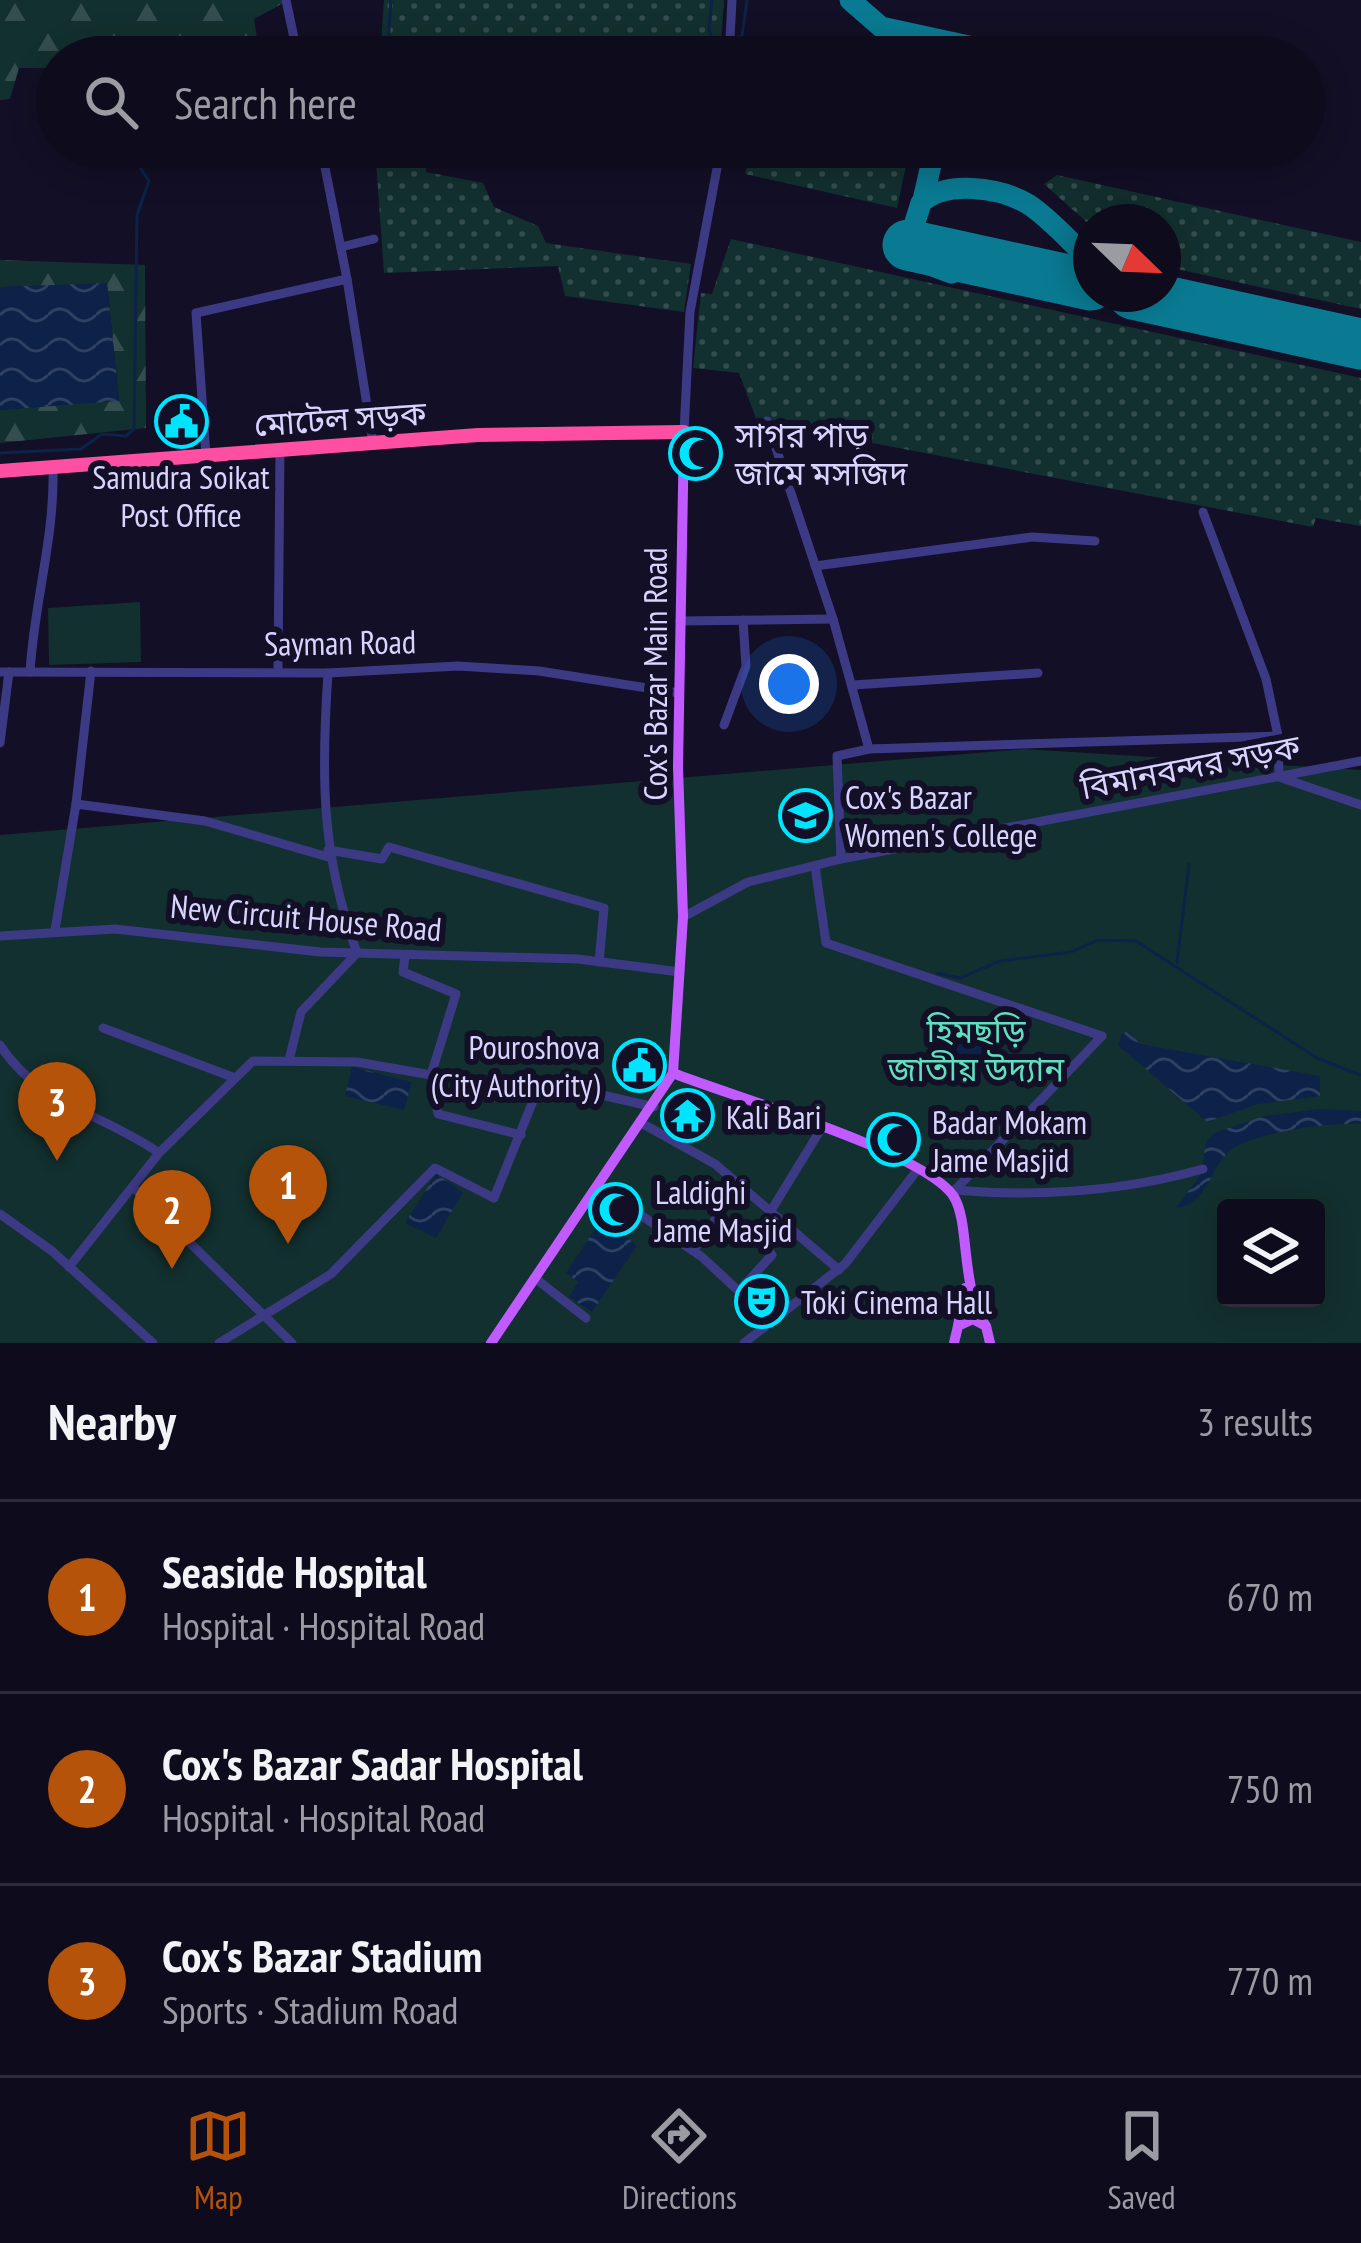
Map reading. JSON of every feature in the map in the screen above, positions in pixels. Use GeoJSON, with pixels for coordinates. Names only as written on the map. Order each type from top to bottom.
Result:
{"type":"FeatureCollection","features":[{"type":"Feature","properties":{"kind":"highway","name":"মোটেল সড়ক"},"geometry":{"type":"LineString","coordinates":[[0,471],[373,442],[684,432]]}},
{"type":"Feature","properties":{"kind":"main road","name":"Cox's Bazar Main Road"},"geometry":{"type":"LineString","coordinates":[[673,1073],[683,917],[679,693],[684,432]]}},
{"type":"Feature","properties":{"kind":"main road"},"geometry":{"type":"LineString","coordinates":[[490,1343],[643,1124],[673,1073],[880,1148],[951,1190],[958,1206],[966,1284],[994,1343]]}},
{"type":"Feature","properties":{"kind":"main road"},"geometry":{"type":"LineString","coordinates":[[953,1336],[966,1284]]}},
{"type":"Feature","properties":{"kind":"main road"},"geometry":{"type":"LineString","coordinates":[[953,1336],[973,1319],[986,1326]]}},
{"type":"Feature","properties":{"kind":"street"},"geometry":{"type":"LineString","coordinates":[[286,0],[294,36]]}},
{"type":"Feature","properties":{"kind":"street"},"geometry":{"type":"LineString","coordinates":[[730,36],[732,0]]}},
{"type":"Feature","properties":{"kind":"street"},"geometry":{"type":"LineString","coordinates":[[325,168],[373,442]]}},
{"type":"Feature","properties":{"kind":"street"},"geometry":{"type":"LineString","coordinates":[[684,432],[690,313],[717,168]]}},
{"type":"Feature","properties":{"kind":"street"},"geometry":{"type":"LineString","coordinates":[[341,247],[374,238]]}},
{"type":"Feature","properties":{"kind":"street"},"geometry":{"type":"LineString","coordinates":[[206,456],[196,313],[347,279]]}},
{"type":"Feature","properties":{"kind":"street"},"geometry":{"type":"LineString","coordinates":[[767,421],[833,619],[869,749]]}},
{"type":"Feature","properties":{"kind":"street"},"geometry":{"type":"LineString","coordinates":[[278,669],[280,449]]}},
{"type":"Feature","properties":{"kind":"street"},"geometry":{"type":"LineString","coordinates":[[30,672],[33,614],[52,519],[52,467]]}},
{"type":"Feature","properties":{"kind":"street"},"geometry":{"type":"LineString","coordinates":[[1203,512],[1266,679],[1279,777],[1361,805]]}},
{"type":"Feature","properties":{"kind":"street"},"geometry":{"type":"LineString","coordinates":[[815,566],[1032,537],[1095,542]]}},
{"type":"Feature","properties":{"kind":"street"},"geometry":{"type":"LineString","coordinates":[[680,621],[833,619]]}},
{"type":"Feature","properties":{"kind":"street"},"geometry":{"type":"LineString","coordinates":[[724,725],[746,666],[743,620]]}},
{"type":"Feature","properties":{"kind":"street","name":"Sayman Road"},"geometry":{"type":"LineString","coordinates":[[5,672],[278,669],[328,673],[458,666],[539,671],[679,693]]}},
{"type":"Feature","properties":{"kind":"street"},"geometry":{"type":"LineString","coordinates":[[55,930],[91,671]]}},
{"type":"Feature","properties":{"kind":"street"},"geometry":{"type":"LineString","coordinates":[[0,742],[5,672]]}},
{"type":"Feature","properties":{"kind":"street"},"geometry":{"type":"LineString","coordinates":[[290,1060],[301,1012],[357,952],[328,853],[321,784],[328,673]]}},
{"type":"Feature","properties":{"kind":"street"},"geometry":{"type":"LineString","coordinates":[[853,685],[1038,673]]}},
{"type":"Feature","properties":{"kind":"street"},"geometry":{"type":"LineString","coordinates":[[841,859],[837,756],[869,749],[1277,736]]}},
{"type":"Feature","properties":{"kind":"street","name":"বিমানবন্দর সড়ক"},"geometry":{"type":"LineString","coordinates":[[683,917],[748,882],[841,859],[1361,760]]}},
{"type":"Feature","properties":{"kind":"street"},"geometry":{"type":"LineString","coordinates":[[76,804],[205,821],[328,853],[382,859],[389,847],[604,908],[599,962]]}},
{"type":"Feature","properties":{"kind":"street"},"geometry":{"type":"LineString","coordinates":[[815,866],[826,944],[1102,1036],[951,1190]]}},
{"type":"Feature","properties":{"kind":"street","name":"New Circuit House Road"},"geometry":{"type":"LineString","coordinates":[[0,936],[55,930],[171,933],[406,956],[599,962],[680,972]]}},
{"type":"Feature","properties":{"kind":"street"},"geometry":{"type":"LineString","coordinates":[[406,956],[403,972],[456,994],[431,1075],[438,1114],[521,1135]]}},
{"type":"Feature","properties":{"kind":"street"},"geometry":{"type":"LineString","coordinates":[[103,1028],[235,1078]]}},
{"type":"Feature","properties":{"kind":"street"},"geometry":{"type":"LineString","coordinates":[[0,1045],[12,1064],[58,1101],[127,1130],[159,1153]]}},
{"type":"Feature","properties":{"kind":"street"},"geometry":{"type":"LineString","coordinates":[[69,1267],[159,1153],[257,1059],[357,1062],[431,1075]]}},
{"type":"Feature","properties":{"kind":"street"},"geometry":{"type":"LineString","coordinates":[[219,1343],[331,1274],[435,1168],[494,1198],[546,1079],[654,1107]]}},
{"type":"Feature","properties":{"kind":"street"},"geometry":{"type":"LineString","coordinates":[[643,1124],[741,1183],[838,1270]]}},
{"type":"Feature","properties":{"kind":"street"},"geometry":{"type":"LineString","coordinates":[[772,1209],[821,1130]]}},
{"type":"Feature","properties":{"kind":"street"},"geometry":{"type":"LineString","coordinates":[[744,1343],[838,1270],[918,1169]]}},
{"type":"Feature","properties":{"kind":"street"},"geometry":{"type":"LineString","coordinates":[[951,1190],[1044,1194],[1121,1187],[1203,1169]]}},
{"type":"Feature","properties":{"kind":"street"},"geometry":{"type":"LineString","coordinates":[[693,1251],[741,1183]]}},
{"type":"Feature","properties":{"kind":"street"},"geometry":{"type":"LineString","coordinates":[[600,1187],[693,1251],[772,1322]]}},
{"type":"Feature","properties":{"kind":"street"},"geometry":{"type":"LineString","coordinates":[[135,1189],[292,1343]]}},
{"type":"Feature","properties":{"kind":"street"},"geometry":{"type":"LineString","coordinates":[[0,1214],[69,1267],[153,1343]]}},
{"type":"Feature","properties":{"kind":"street"},"geometry":{"type":"LineString","coordinates":[[739,1291],[772,1255],[766,1247],[790,1225]]}},
{"type":"Feature","properties":{"kind":"street"},"geometry":{"type":"LineString","coordinates":[[536,1279],[586,1318]]}},
{"type":"Feature","properties":{"kind":"green space"},"geometry":{"type":"Polygon","coordinates":[[[0,0],[289,0],[254,19],[257,36],[36,36],[36,68],[19,68],[10,99],[0,100],[0,0]]]}},
{"type":"Feature","properties":{"kind":"green space"},"geometry":{"type":"Polygon","coordinates":[[[384,0],[724,0],[721,36],[381,36],[384,0]]]}},
{"type":"Feature","properties":{"kind":"green space"},"geometry":{"type":"Polygon","coordinates":[[[376,168],[426,168],[426,172],[483,183],[494,207],[538,226],[546,243],[691,264],[684,312],[565,296],[558,266],[384,273],[376,168]]]}},
{"type":"Feature","properties":{"kind":"green space"},"geometry":{"type":"Polygon","coordinates":[[[747,168],[906,168],[897,208],[745,174],[747,168]]]}},
{"type":"Feature","properties":{"kind":"green space"},"geometry":{"type":"Polygon","coordinates":[[[1057,175],[1361,242],[1361,309],[1181,270],[1181,204],[1073,204],[1073,210],[1044,184],[1057,175]]]}},
{"type":"Feature","properties":{"kind":"green space"},"geometry":{"type":"Polygon","coordinates":[[[731,239],[1361,378],[1361,526],[1316,518],[1313,527],[757,421],[739,373],[693,368],[701,293],[712,294],[731,239]]]}},
{"type":"Feature","properties":{"kind":"green space"},"geometry":{"type":"Polygon","coordinates":[[[0,260],[145,265],[146,428],[0,443],[0,410],[119,400],[107,284],[0,287],[0,260]]]}},
{"type":"Feature","properties":{"kind":"green space"},"geometry":{"type":"Polygon","coordinates":[[[140,602],[141,662],[49,665],[48,608],[140,602]]]}},
{"type":"Feature","properties":{"kind":"green space","name":"হিমছড়ি জাতীয় উদ্যান"},"geometry":{"type":"Polygon","coordinates":[[[1024,749],[1361,770],[1361,1343],[0,1343],[0,835],[1024,749]]]}},
{"type":"Feature","properties":{"kind":"water"},"geometry":{"type":"Polygon","coordinates":[[[107,283],[119,401],[0,410],[0,287],[107,283]]]}},
{"type":"Feature","properties":{"kind":"water"},"geometry":{"type":"Polygon","coordinates":[[[948,1017],[993,1038],[975,1070],[962,1070],[927,1048],[935,1024],[948,1017]]]}},
{"type":"Feature","properties":{"kind":"water"},"geometry":{"type":"Polygon","coordinates":[[[1129,1032],[1140,1044],[1320,1076],[1320,1096],[1258,1104],[1207,1122],[1118,1045],[1122,1033],[1129,1032]]]}},
{"type":"Feature","properties":{"kind":"water"},"geometry":{"type":"Polygon","coordinates":[[[352,1067],[412,1082],[404,1110],[345,1096],[352,1067]]]}},
{"type":"Feature","properties":{"kind":"water"},"geometry":{"type":"Polygon","coordinates":[[[1320,1109],[1361,1111],[1361,1124],[1294,1129],[1243,1143],[1225,1156],[1195,1200],[1176,1208],[1201,1174],[1206,1142],[1214,1133],[1264,1116],[1320,1109]]]}},
{"type":"Feature","properties":{"kind":"water"},"geometry":{"type":"Polygon","coordinates":[[[436,1174],[463,1192],[436,1238],[405,1223],[436,1174]]]}},
{"type":"Feature","properties":{"kind":"water"},"geometry":{"type":"Polygon","coordinates":[[[603,1217],[637,1246],[592,1312],[569,1297],[578,1282],[566,1273],[603,1217]]]}},
{"type":"Feature","properties":{"kind":"waterway"},"geometry":{"type":"LineString","coordinates":[[388,36],[391,0]]}},
{"type":"Feature","properties":{"kind":"waterway"},"geometry":{"type":"LineString","coordinates":[[711,36],[712,0]]}},
{"type":"Feature","properties":{"kind":"waterway"},"geometry":{"type":"LineString","coordinates":[[742,36],[747,0]]}},
{"type":"Feature","properties":{"kind":"waterway"},"geometry":{"type":"LineString","coordinates":[[0,453],[81,449],[102,434],[126,436],[134,429],[137,215],[149,181],[140,168]]}},
{"type":"Feature","properties":{"kind":"waterway"},"geometry":{"type":"LineString","coordinates":[[1177,963],[1189,864]]}},
{"type":"Feature","properties":{"kind":"waterway"},"geometry":{"type":"LineString","coordinates":[[937,973],[960,978],[1000,961],[1071,952],[1098,940],[1136,941],[1317,1058],[1361,1075]]}},
{"type":"Feature","properties":{"kind":"taxiway"},"geometry":{"type":"LineString","coordinates":[[850,0],[881,27],[923,36]]}},
{"type":"Feature","properties":{"kind":"taxiway"},"geometry":{"type":"LineString","coordinates":[[923,200],[930,168]]}},
{"type":"Feature","properties":{"kind":"taxiway"},"geometry":{"type":"LineString","coordinates":[[992,263],[951,273],[927,264],[911,235],[921,203],[958,189],[1002,193],[1028,204],[1073,243]]}},
{"type":"Feature","properties":{"kind":"runway"},"geometry":{"type":"LineString","coordinates":[[908,245],[1073,281]]}},
{"type":"Feature","properties":{"kind":"runway"},"geometry":{"type":"LineString","coordinates":[[1181,305],[1361,344]]}},
{"type":"Feature","properties":{"kind":"place","name":"Samudra Soikat Post Office"},"geometry":{"type":"Point","coordinates":[181,422]}},
{"type":"Feature","properties":{"kind":"place","name":"সাগর পাড় জামে মসজিদ"},"geometry":{"type":"Point","coordinates":[696,453]}},
{"type":"Feature","properties":{"kind":"place","name":"Cox's Bazar Women's College"},"geometry":{"type":"Point","coordinates":[806,815]}},
{"type":"Feature","properties":{"kind":"place","name":"Pouroshova (City Authority)"},"geometry":{"type":"Point","coordinates":[639,1065]}},
{"type":"Feature","properties":{"kind":"place","name":"Kali Bari"},"geometry":{"type":"Point","coordinates":[687,1116]}},
{"type":"Feature","properties":{"kind":"place","name":"Badar Mokam Jame Masjid"},"geometry":{"type":"Point","coordinates":[893,1140]}},
{"type":"Feature","properties":{"kind":"place","name":"Cox's Bazar Stadium"},"geometry":{"type":"Point","coordinates":[57,1161]}},
{"type":"Feature","properties":{"kind":"place","name":"Laldighi Jame Masjid"},"geometry":{"type":"Point","coordinates":[616,1210]}},
{"type":"Feature","properties":{"kind":"place","name":"Seaside Hospital"},"geometry":{"type":"Point","coordinates":[288,1244]}},
{"type":"Feature","properties":{"kind":"place","name":"Cox's Bazar Sadar Hospital"},"geometry":{"type":"Point","coordinates":[172,1269]}},
{"type":"Feature","properties":{"kind":"place","name":"Toki Cinema Hall"},"geometry":{"type":"Point","coordinates":[762,1301]}}]}
